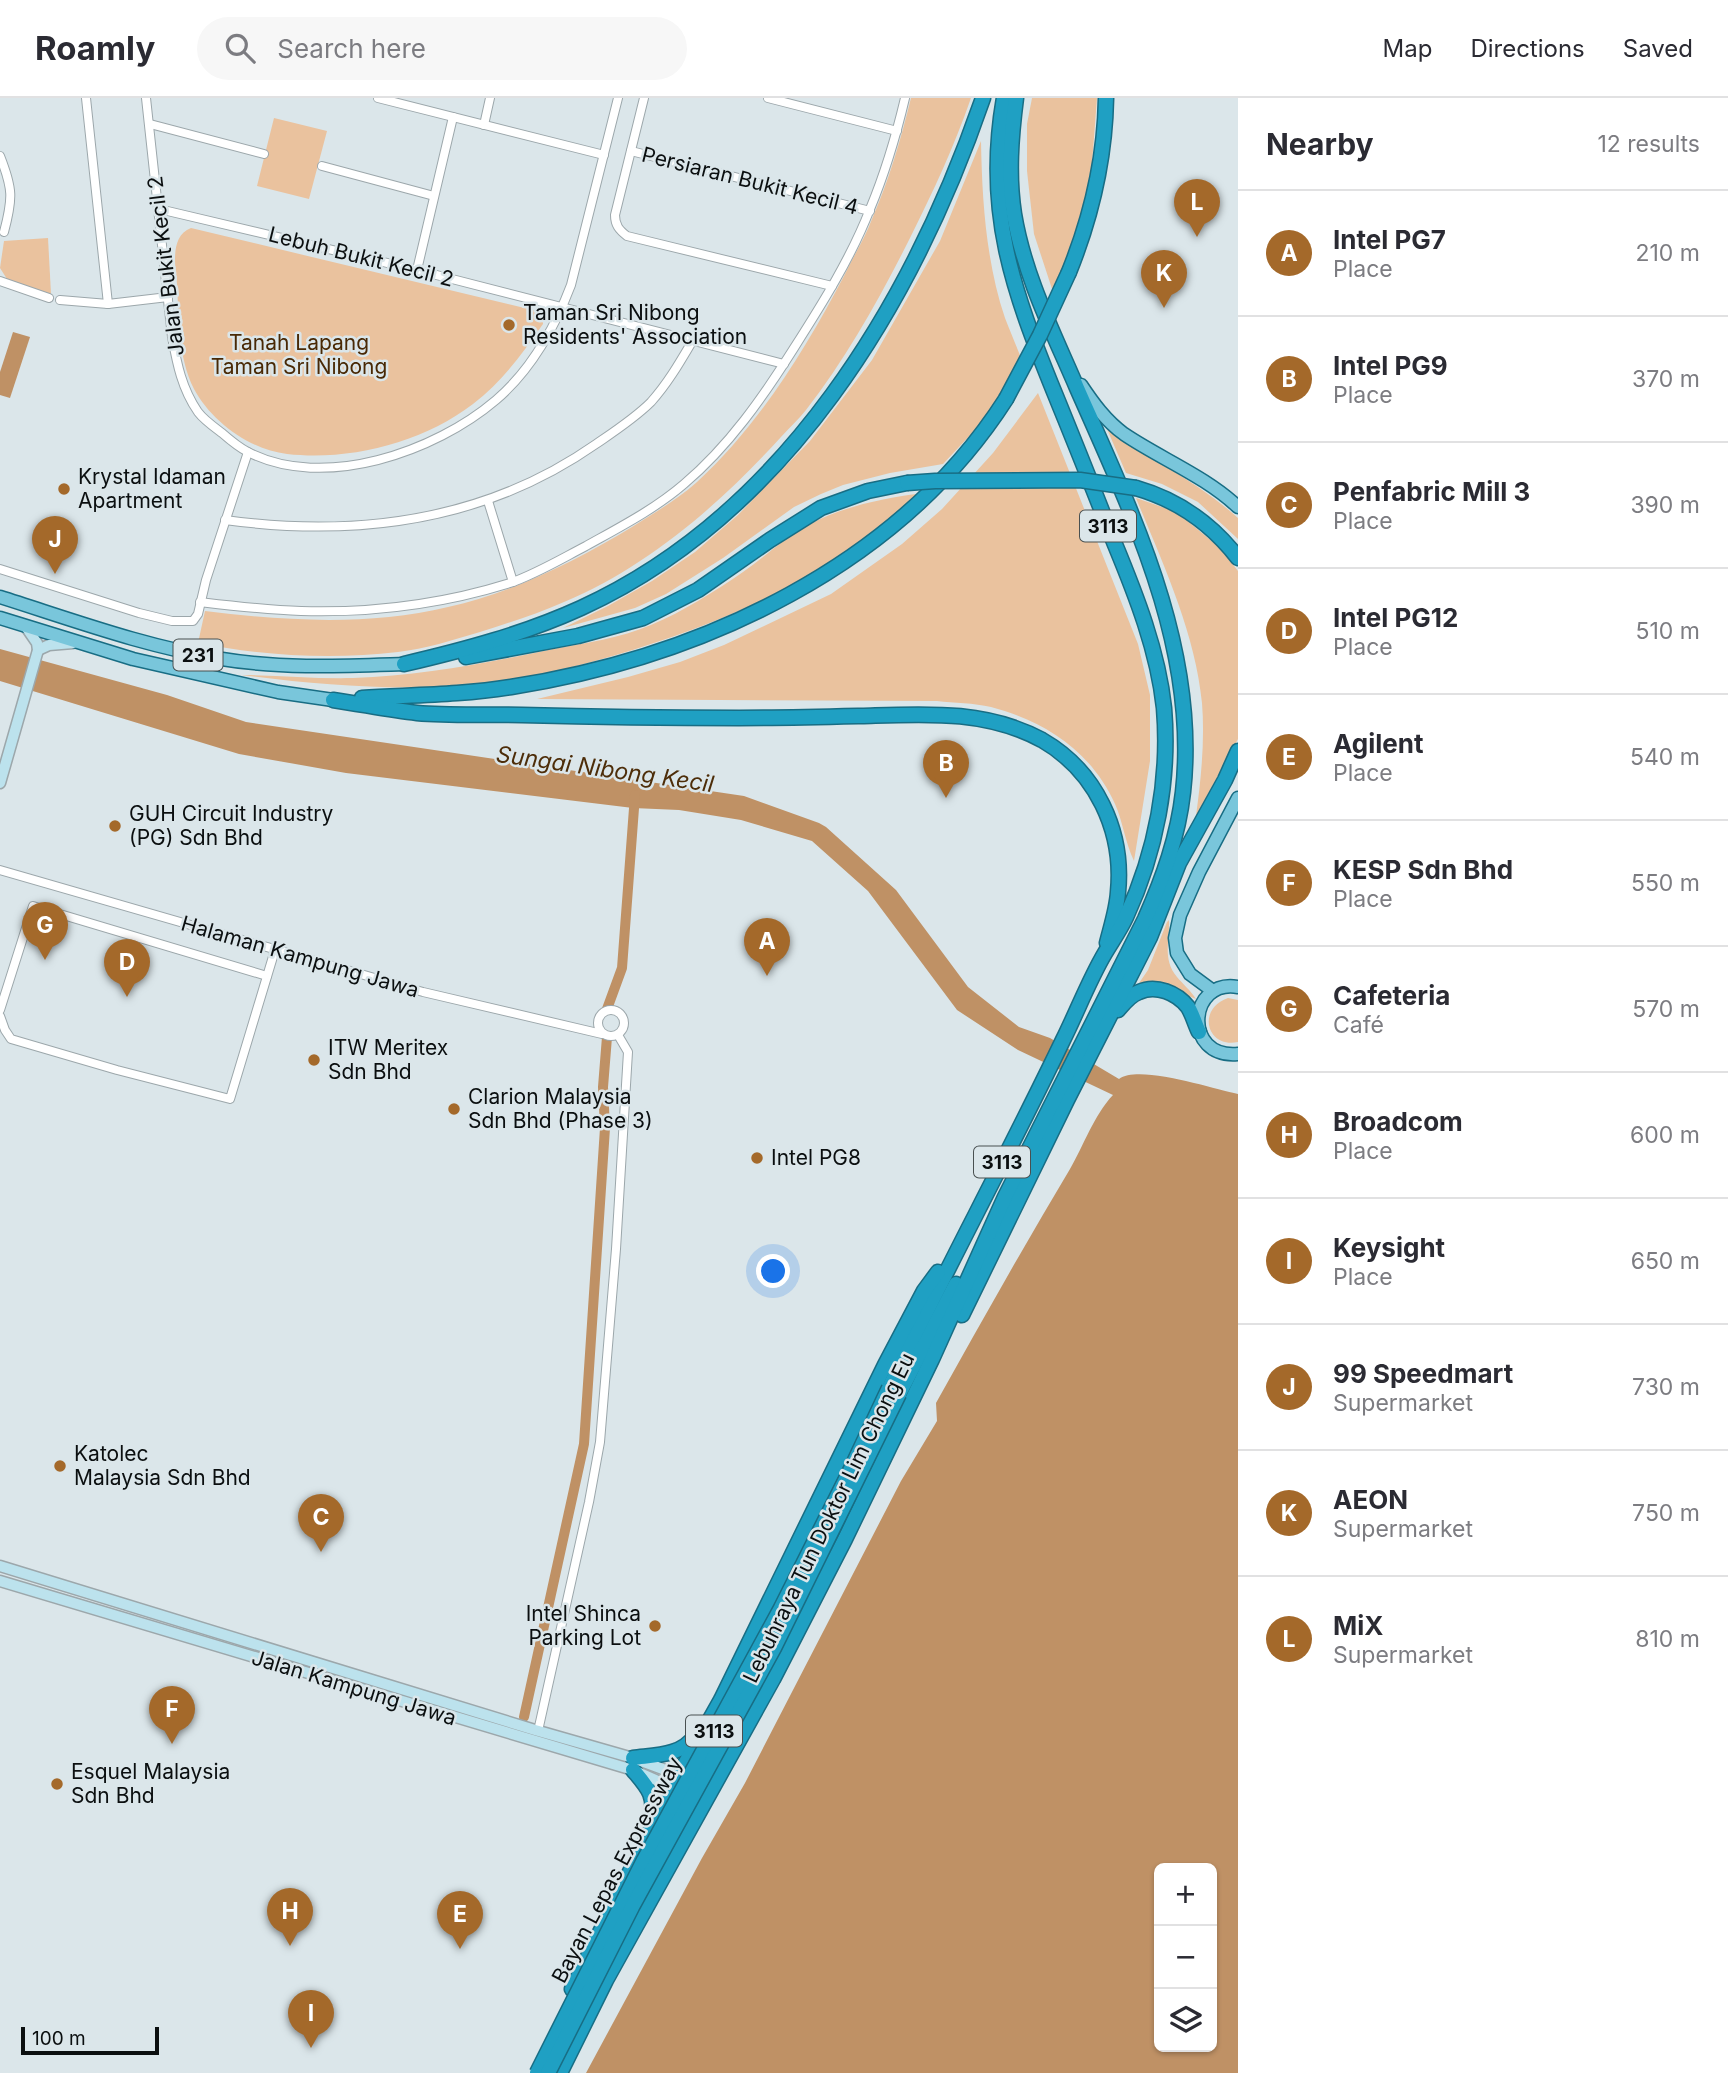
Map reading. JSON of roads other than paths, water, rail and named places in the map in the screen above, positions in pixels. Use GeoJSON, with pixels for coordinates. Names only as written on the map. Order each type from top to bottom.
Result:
{"type":"FeatureCollection","features":[{"type":"Feature","properties":{"kind":"highway"},"geometry":{"type":"LineString","coordinates":[[404,664],[496,641],[581,608],[635,579],[689,542],[747,492],[815,417],[853,366],[882,320],[940,207],[984,98]]}},
{"type":"Feature","properties":{"kind":"highway","name":"Lebuhraya Tun Doktor Lim Chong Eu"},"geometry":{"type":"LineString","coordinates":[[894,1391],[965,1233],[1039,1090],[1104,953],[1128,914],[1154,834],[1164,773],[1162,695],[1153,650],[1131,583],[1031,335],[1013,282],[1003,237],[996,170],[1004,98]]}},
{"type":"Feature","properties":{"kind":"highway","name":"Lebuhraya Tun Doktor Lim Chong Eu"},"geometry":{"type":"LineString","coordinates":[[894,1391],[1062,1099],[1161,882],[1183,793],[1185,737],[1180,671],[1170,628],[1127,505],[1038,298],[1025,260],[1014,214],[1011,155],[1016,98]]}},
{"type":"Feature","properties":{"kind":"highway"},"geometry":{"type":"LineString","coordinates":[[333,700],[461,693],[509,687],[624,662],[674,646],[750,615],[850,559],[891,528],[953,468],[992,420],[1040,335],[1089,218],[1099,174],[1106,98]]}},
{"type":"Feature","properties":{"kind":"highway"},"geometry":{"type":"LineString","coordinates":[[404,664],[452,659],[557,641],[643,618],[698,590],[790,526],[821,508],[868,491],[907,483],[948,480],[1080,480],[1136,488],[1160,495],[1202,520],[1222,538],[1238,558]]}},
{"type":"Feature","properties":{"kind":"highway"},"geometry":{"type":"LineString","coordinates":[[333,700],[419,713],[704,718],[955,714],[1005,725],[1042,740],[1070,761],[1094,789],[1107,811],[1118,849],[1119,878],[1118,894],[1104,953]]}},
{"type":"Feature","properties":{"kind":"highway"},"geometry":{"type":"LineString","coordinates":[[1105,1024],[1150,937],[1179,863],[1238,751]]}},
{"type":"Feature","properties":{"kind":"highway"},"geometry":{"type":"LineString","coordinates":[[1089,1043],[1128,999],[1139,992],[1160,990],[1179,998],[1186,1005],[1199,1032]]}},
{"type":"Feature","properties":{"kind":"highway"},"geometry":{"type":"LineString","coordinates":[[932,1359],[949,1340],[1062,1099]]}},
{"type":"Feature","properties":{"kind":"highway","name":"Lebuhraya Tun Doktor Lim Chong Eu"},"geometry":{"type":"LineString","coordinates":[[560,2073],[606,1980],[773,1679],[834,1561],[932,1359],[1005,1197]]}},
{"type":"Feature","properties":{"kind":"highway","name":"Lebuhraya Tun Doktor Lim Chong Eu"},"geometry":{"type":"LineString","coordinates":[[530,2073],[640,1851],[721,1700],[892,1352],[924,1291],[965,1233]]}},
{"type":"Feature","properties":{"kind":"highway","name":"Bayan Lepas Expressway"},"geometry":{"type":"LineString","coordinates":[[537,2073],[644,1860],[781,1608],[894,1391]]}},
{"type":"Feature","properties":{"kind":"highway","name":"Bayan Lepas Expressway"},"geometry":{"type":"LineString","coordinates":[[548,2073],[632,1907],[774,1648],[894,1391]]}},
{"type":"Feature","properties":{"kind":"highway"},"geometry":{"type":"LineString","coordinates":[[640,1851],[652,1818],[654,1803],[649,1789],[633,1764],[680,1750],[692,1741],[721,1700]]}},
{"type":"Feature","properties":{"kind":"highway"},"geometry":{"type":"LineString","coordinates":[[654,1895],[658,1880],[688,1819],[691,1807],[690,1790],[676,1781]]}},
{"type":"Feature","properties":{"kind":"main road"},"geometry":{"type":"LineString","coordinates":[[1069,368],[1097,409],[1122,433],[1207,484],[1238,507]]}},
{"type":"Feature","properties":{"kind":"main road","name":"231"},"geometry":{"type":"LineString","coordinates":[[0,597],[128,637],[225,659],[324,667],[404,664]]}},
{"type":"Feature","properties":{"kind":"main road","name":"231"},"geometry":{"type":"LineString","coordinates":[[0,618],[171,669],[278,692],[333,700]]}},
{"type":"Feature","properties":{"kind":"main road"},"geometry":{"type":"LineString","coordinates":[[1213,991],[1194,979],[1186,969],[1177,953],[1175,939],[1180,915],[1199,872],[1237,799]]}},
{"type":"Feature","properties":{"kind":"main road"},"geometry":{"type":"LineString","coordinates":[[1238,986],[1222,987],[1213,991],[1199,1009],[1197,1021],[1203,1040],[1217,1052],[1226,1055],[1238,1054]]}},
{"type":"Feature","properties":{"kind":"street"},"geometry":{"type":"LineString","coordinates":[[86,98],[108,304]]}},
{"type":"Feature","properties":{"kind":"street","name":"Jalan Bukit Kecil 2"},"geometry":{"type":"LineString","coordinates":[[146,98],[177,369],[200,415],[248,452],[279,463],[309,467],[340,467],[410,451],[460,426],[498,398],[539,349],[563,308],[576,268],[618,98]]}},
{"type":"Feature","properties":{"kind":"street"},"geometry":{"type":"LineString","coordinates":[[378,98],[604,155]]}},
{"type":"Feature","properties":{"kind":"street"},"geometry":{"type":"LineString","coordinates":[[484,125],[490,98]]}},
{"type":"Feature","properties":{"kind":"street"},"geometry":{"type":"LineString","coordinates":[[644,98],[615,215],[615,223],[627,236],[832,286]]}},
{"type":"Feature","properties":{"kind":"street"},"geometry":{"type":"LineString","coordinates":[[768,98],[897,131]]}},
{"type":"Feature","properties":{"kind":"street"},"geometry":{"type":"LineString","coordinates":[[200,602],[300,611],[353,610],[423,603],[480,591],[513,582],[552,564],[663,500],[685,483],[727,441],[784,364],[832,286],[870,211],[897,131],[905,98]]}},
{"type":"Feature","properties":{"kind":"street"},"geometry":{"type":"LineString","coordinates":[[416,270],[453,117]]}},
{"type":"Feature","properties":{"kind":"street"},"geometry":{"type":"LineString","coordinates":[[150,124],[264,154]]}},
{"type":"Feature","properties":{"kind":"street","name":"Persiaran Bukit Kecil 4"},"geometry":{"type":"LineString","coordinates":[[631,151],[870,211]]}},
{"type":"Feature","properties":{"kind":"street"},"geometry":{"type":"LineString","coordinates":[[0,156],[9,178],[12,197],[4,232]]}},
{"type":"Feature","properties":{"kind":"street"},"geometry":{"type":"LineString","coordinates":[[322,166],[434,196]]}},
{"type":"Feature","properties":{"kind":"street","name":"Lebuh Bukit Kecil 2"},"geometry":{"type":"LineString","coordinates":[[159,208],[784,364]]}},
{"type":"Feature","properties":{"kind":"street"},"geometry":{"type":"LineString","coordinates":[[0,281],[49,298]]}},
{"type":"Feature","properties":{"kind":"street"},"geometry":{"type":"LineString","coordinates":[[60,300],[108,304],[168,297]]}},
{"type":"Feature","properties":{"kind":"street"},"geometry":{"type":"LineString","coordinates":[[225,520],[295,527],[358,526],[436,515],[488,501],[566,463],[631,420],[664,386],[693,341]]}},
{"type":"Feature","properties":{"kind":"street"},"geometry":{"type":"LineString","coordinates":[[0,569],[139,613],[172,621],[193,621],[198,614],[248,452]]}},
{"type":"Feature","properties":{"kind":"street"},"geometry":{"type":"LineString","coordinates":[[488,501],[513,582]]}},
{"type":"Feature","properties":{"kind":"street"},"geometry":{"type":"LineString","coordinates":[[0,783],[38,653],[37,643],[26,627]]}},
{"type":"Feature","properties":{"kind":"street"},"geometry":{"type":"LineString","coordinates":[[38,653],[59,643],[77,643]]}},
{"type":"Feature","properties":{"kind":"street","name":"Halaman Kampung Jawa"},"geometry":{"type":"LineString","coordinates":[[0,870],[423,992],[603,1034]]}},
{"type":"Feature","properties":{"kind":"street"},"geometry":{"type":"LineString","coordinates":[[0,1010],[33,906],[267,976]]}},
{"type":"Feature","properties":{"kind":"street"},"geometry":{"type":"LineString","coordinates":[[0,1016],[12,1039],[230,1099],[275,950]]}},
{"type":"Feature","properties":{"kind":"street"},"geometry":{"type":"LineString","coordinates":[[605,1011],[619,1012],[624,1020],[624,1028],[618,1035],[613,1037],[598,1029],[598,1019],[605,1011]]}},
{"type":"Feature","properties":{"kind":"street"},"geometry":{"type":"LineString","coordinates":[[538,1731],[600,1442],[628,1062],[628,1052],[618,1035]]}},
{"type":"Feature","properties":{"kind":"street","name":"Jalan Kampung Jawa"},"geometry":{"type":"LineString","coordinates":[[0,1566],[538,1731],[676,1781]]}},
{"type":"Feature","properties":{"kind":"street","name":"Jalan Kampung Jawa"},"geometry":{"type":"LineString","coordinates":[[0,1581],[633,1764]]}},
{"type":"Feature","properties":{"kind":"street"},"geometry":{"type":"LineString","coordinates":[[690,1796],[704,1802]]}},
{"type":"Feature","properties":{"kind":"waterway","name":"Sungai Nibong Kecil"},"geometry":{"type":"LineString","coordinates":[[607,1009],[622,968],[635,795]]}},
{"type":"Feature","properties":{"kind":"waterway"},"geometry":{"type":"LineString","coordinates":[[524,1717],[584,1444],[605,1128],[603,1087],[607,1037]]}},
{"type":"Feature","properties":{"kind":"place","name":"MiX"},"geometry":{"type":"Point","coordinates":[1197,237]}},
{"type":"Feature","properties":{"kind":"place","name":"AEON"},"geometry":{"type":"Point","coordinates":[1164,308]}},
{"type":"Feature","properties":{"kind":"place","name":"Taman Sri Nibong Residents' Association"},"geometry":{"type":"Point","coordinates":[509,325]}},
{"type":"Feature","properties":{"kind":"place","name":"Krystal Idaman Apartment"},"geometry":{"type":"Point","coordinates":[64,489]}},
{"type":"Feature","properties":{"kind":"place","name":"99 Speedmart"},"geometry":{"type":"Point","coordinates":[55,574]}},
{"type":"Feature","properties":{"kind":"place","name":"Intel PG9"},"geometry":{"type":"Point","coordinates":[946,798]}},
{"type":"Feature","properties":{"kind":"place","name":"GUH Circuit Industry (PG) Sdn Bhd"},"geometry":{"type":"Point","coordinates":[115,826]}},
{"type":"Feature","properties":{"kind":"place","name":"Cafeteria"},"geometry":{"type":"Point","coordinates":[45,960]}},
{"type":"Feature","properties":{"kind":"place","name":"Intel PG7"},"geometry":{"type":"Point","coordinates":[767,976]}},
{"type":"Feature","properties":{"kind":"place","name":"Intel PG12"},"geometry":{"type":"Point","coordinates":[127,997]}},
{"type":"Feature","properties":{"kind":"place","name":"ITW Meritex Sdn Bhd"},"geometry":{"type":"Point","coordinates":[314,1060]}},
{"type":"Feature","properties":{"kind":"place","name":"Clarion Malaysia Sdn Bhd (Phase 3)"},"geometry":{"type":"Point","coordinates":[454,1109]}},
{"type":"Feature","properties":{"kind":"place","name":"Intel PG8"},"geometry":{"type":"Point","coordinates":[757,1158]}},
{"type":"Feature","properties":{"kind":"place","name":"Katolec Malaysia Sdn Bhd"},"geometry":{"type":"Point","coordinates":[60,1466]}},
{"type":"Feature","properties":{"kind":"place","name":"Penfabric Mill 3"},"geometry":{"type":"Point","coordinates":[321,1552]}},
{"type":"Feature","properties":{"kind":"place","name":"Intel Shinca Parking Lot"},"geometry":{"type":"Point","coordinates":[655,1626]}},
{"type":"Feature","properties":{"kind":"place","name":"KESP Sdn Bhd"},"geometry":{"type":"Point","coordinates":[172,1744]}},
{"type":"Feature","properties":{"kind":"place","name":"Esquel Malaysia Sdn Bhd"},"geometry":{"type":"Point","coordinates":[57,1784]}},
{"type":"Feature","properties":{"kind":"place","name":"Broadcom"},"geometry":{"type":"Point","coordinates":[290,1946]}},
{"type":"Feature","properties":{"kind":"place","name":"Agilent"},"geometry":{"type":"Point","coordinates":[460,1949]}},
{"type":"Feature","properties":{"kind":"place","name":"Keysight"},"geometry":{"type":"Point","coordinates":[311,2048]}},
{"type":"Feature","properties":{"kind":"park label","name":"Tanah Lapang Taman Sri Nibong"},"geometry":{"type":"Point","coordinates":[299,355]}}]}
